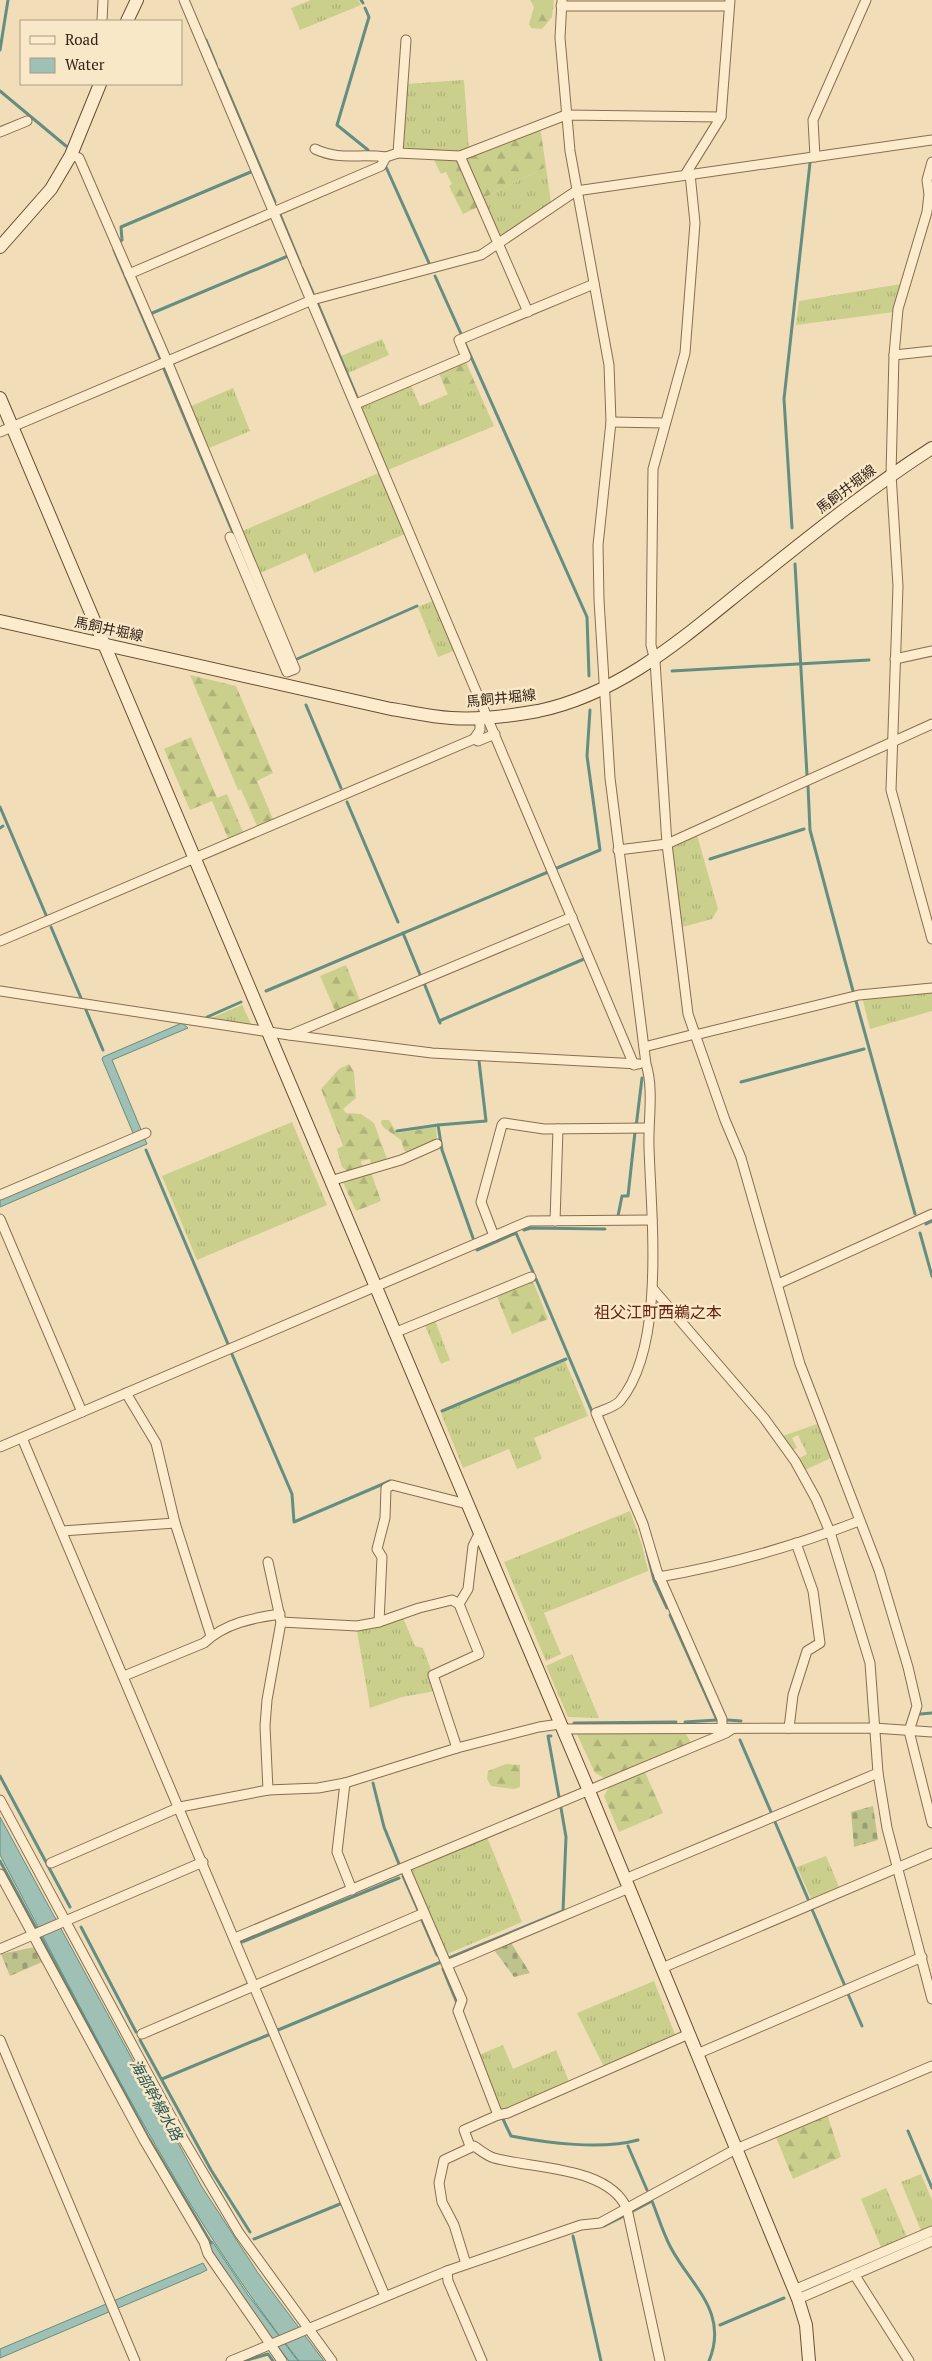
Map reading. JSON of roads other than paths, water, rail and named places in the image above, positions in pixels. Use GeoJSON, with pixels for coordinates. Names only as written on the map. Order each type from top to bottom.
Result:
{"type":"FeatureCollection","features":[{"type":"Feature","properties":{"kind":"street"},"geometry":{"type":"LineString","coordinates":[[102,20],[103,0]]}},
{"type":"Feature","properties":{"kind":"street"},"geometry":{"type":"LineString","coordinates":[[127,20],[137,0]]}},
{"type":"Feature","properties":{"kind":"street"},"geometry":{"type":"LineString","coordinates":[[184,0],[356,404],[484,717],[495,734],[634,1065]]}},
{"type":"Feature","properties":{"kind":"street"},"geometry":{"type":"LineString","coordinates":[[815,157],[813,120],[866,0]]}},
{"type":"Feature","properties":{"kind":"street"},"geometry":{"type":"LineString","coordinates":[[722,1728],[722,1719],[659,1578],[644,1524],[596,1413],[619,1402],[635,1377],[645,1344],[653,1289],[648,1128],[650,1074],[646,1064],[618,850],[610,778],[604,688],[598,545],[611,422],[609,365],[576,191],[566,115],[560,38],[562,3],[729,3],[721,117],[688,175],[695,223],[685,353],[664,423],[653,469],[651,645],[654,660],[667,844],[688,1014],[725,1120],[741,1158],[800,1364],[878,1570],[908,1667],[917,1706],[909,1731],[932,1823]]}},
{"type":"Feature","properties":{"kind":"street"},"geometry":{"type":"LineString","coordinates":[[398,153],[406,40]]}},
{"type":"Feature","properties":{"kind":"street"},"geometry":{"type":"LineString","coordinates":[[0,247],[27,220],[51,189],[71,155],[100,85]]}},
{"type":"Feature","properties":{"kind":"street"},"geometry":{"type":"LineString","coordinates":[[314,149],[334,157],[369,154],[386,157],[398,153],[460,156],[566,115],[721,117]]}},
{"type":"Feature","properties":{"kind":"street"},"geometry":{"type":"LineString","coordinates":[[0,132],[27,121]]}},
{"type":"Feature","properties":{"kind":"street"},"geometry":{"type":"LineString","coordinates":[[0,432],[312,300],[480,256],[576,191],[932,140]]}},
{"type":"Feature","properties":{"kind":"street"},"geometry":{"type":"LineString","coordinates":[[71,155],[79,158],[167,361],[295,669],[288,672],[230,537]]}},
{"type":"Feature","properties":{"kind":"street"},"geometry":{"type":"LineString","coordinates":[[460,156],[528,312]]}},
{"type":"Feature","properties":{"kind":"street"},"geometry":{"type":"LineString","coordinates":[[129,274],[381,166],[386,157]]}},
{"type":"Feature","properties":{"kind":"street"},"geometry":{"type":"LineString","coordinates":[[932,162],[927,180],[929,194],[927,212],[898,309],[894,355],[891,474],[898,586],[891,790],[932,939]]}},
{"type":"Feature","properties":{"kind":"street"},"geometry":{"type":"LineString","coordinates":[[356,404],[466,357],[459,340],[594,284]]}},
{"type":"Feature","properties":{"kind":"street"},"geometry":{"type":"LineString","coordinates":[[894,355],[932,351]]}},
{"type":"Feature","properties":{"kind":"street"},"geometry":{"type":"LineString","coordinates":[[0,398],[627,1883],[796,2294],[806,2325],[809,2361]]}},
{"type":"Feature","properties":{"kind":"street"},"geometry":{"type":"LineString","coordinates":[[611,422],[664,423]]}},
{"type":"Feature","properties":{"kind":"street","name":"馬飼井堀線"},"geometry":{"type":"LineString","coordinates":[[0,621],[391,709],[452,718],[484,717],[540,710],[573,701],[604,688],[654,660],[843,510],[891,474],[932,448]]}},
{"type":"Feature","properties":{"kind":"street"},"geometry":{"type":"LineString","coordinates":[[895,659],[932,651]]}},
{"type":"Feature","properties":{"kind":"street"},"geometry":{"type":"LineString","coordinates":[[291,670],[294,676],[291,686]]}},
{"type":"Feature","properties":{"kind":"street"},"geometry":{"type":"LineString","coordinates":[[0,941],[474,740],[480,730],[484,717]]}},
{"type":"Feature","properties":{"kind":"street"},"geometry":{"type":"LineString","coordinates":[[618,850],[667,844],[932,724]]}},
{"type":"Feature","properties":{"kind":"street"},"geometry":{"type":"LineString","coordinates":[[474,740],[478,742],[495,734]]}},
{"type":"Feature","properties":{"kind":"street"},"geometry":{"type":"LineString","coordinates":[[289,1035],[572,917]]}},
{"type":"Feature","properties":{"kind":"street"},"geometry":{"type":"LineString","coordinates":[[644,1046],[859,995],[932,988]]}},
{"type":"Feature","properties":{"kind":"street"},"geometry":{"type":"LineString","coordinates":[[0,991],[267,1032],[432,1053],[634,1065],[646,1064]]}},
{"type":"Feature","properties":{"kind":"street"},"geometry":{"type":"LineString","coordinates":[[494,1236],[481,1202],[502,1125],[558,1129],[648,1128]]}},
{"type":"Feature","properties":{"kind":"street"},"geometry":{"type":"LineString","coordinates":[[555,1221],[558,1129]]}},
{"type":"Feature","properties":{"kind":"street"},"geometry":{"type":"LineString","coordinates":[[0,1195],[145,1134]]}},
{"type":"Feature","properties":{"kind":"street"},"geometry":{"type":"LineString","coordinates":[[330,1181],[401,1160],[437,1144]]}},
{"type":"Feature","properties":{"kind":"street"},"geometry":{"type":"LineString","coordinates":[[778,1284],[932,1214]]}},
{"type":"Feature","properties":{"kind":"street"},"geometry":{"type":"LineString","coordinates":[[0,1219],[82,1412]]}},
{"type":"Feature","properties":{"kind":"street"},"geometry":{"type":"LineString","coordinates":[[0,1447],[529,1221],[652,1220]]}},
{"type":"Feature","properties":{"kind":"street"},"geometry":{"type":"LineString","coordinates":[[394,1333],[530,1277]]}},
{"type":"Feature","properties":{"kind":"street"},"geometry":{"type":"LineString","coordinates":[[653,1289],[764,1418],[795,1461],[816,1499],[830,1532],[870,1663],[878,1773],[896,1868],[932,1999]]}},
{"type":"Feature","properties":{"kind":"street"},"geometry":{"type":"LineString","coordinates":[[126,1393],[156,1443],[175,1523],[211,1636]]}},
{"type":"Feature","properties":{"kind":"street"},"geometry":{"type":"LineString","coordinates":[[22,1438],[385,2296]]}},
{"type":"Feature","properties":{"kind":"street"},"geometry":{"type":"LineString","coordinates":[[379,1622],[382,1557],[377,1548],[385,1518],[386,1488],[392,1485],[466,1504]]}},
{"type":"Feature","properties":{"kind":"street"},"geometry":{"type":"LineString","coordinates":[[659,1578],[705,1569],[796,1543],[859,1521]]}},
{"type":"Feature","properties":{"kind":"street"},"geometry":{"type":"LineString","coordinates":[[62,1531],[175,1523]]}},
{"type":"Feature","properties":{"kind":"street"},"geometry":{"type":"LineString","coordinates":[[459,1604],[468,1590],[473,1546],[480,1534]]}},
{"type":"Feature","properties":{"kind":"street"},"geometry":{"type":"LineString","coordinates":[[789,1728],[793,1695],[807,1651],[820,1643],[813,1591],[796,1543]]}},
{"type":"Feature","properties":{"kind":"street"},"geometry":{"type":"LineString","coordinates":[[268,1562],[280,1618],[267,1700],[265,1726],[268,1790]]}},
{"type":"Feature","properties":{"kind":"street"},"geometry":{"type":"LineString","coordinates":[[124,1676],[204,1642],[211,1636],[247,1619],[280,1618],[358,1626],[379,1622],[420,1608],[452,1600],[459,1604],[479,1654],[433,1675],[457,1748]]}},
{"type":"Feature","properties":{"kind":"street"},"geometry":{"type":"LineString","coordinates":[[51,1862],[180,1808],[268,1790],[318,1788],[345,1783],[457,1748],[539,1727],[874,1728],[932,1732]]}},
{"type":"Feature","properties":{"kind":"street"},"geometry":{"type":"LineString","coordinates":[[235,1938],[589,1791],[732,1729]]}},
{"type":"Feature","properties":{"kind":"street"},"geometry":{"type":"LineString","coordinates":[[447,1965],[627,1883],[878,1773]]}},
{"type":"Feature","properties":{"kind":"street"},"geometry":{"type":"LineString","coordinates":[[345,1783],[338,1852],[352,1890]]}},
{"type":"Feature","properties":{"kind":"street"},"geometry":{"type":"LineString","coordinates":[[0,1800],[182,2137],[238,2233],[332,2361]]}},
{"type":"Feature","properties":{"kind":"street"},"geometry":{"type":"LineString","coordinates":[[662,1968],[932,1854]]}},
{"type":"Feature","properties":{"kind":"street"},"geometry":{"type":"LineString","coordinates":[[0,1949],[203,1862]]}},
{"type":"Feature","properties":{"kind":"street"},"geometry":{"type":"LineString","coordinates":[[405,1868],[462,2000],[458,2011],[498,2115]]}},
{"type":"Feature","properties":{"kind":"street"},"geometry":{"type":"LineString","coordinates":[[0,1874],[144,2140],[204,2242],[208,2254],[282,2361]]}},
{"type":"Feature","properties":{"kind":"street"},"geometry":{"type":"LineString","coordinates":[[142,2034],[424,1913]]}},
{"type":"Feature","properties":{"kind":"street"},"geometry":{"type":"LineString","coordinates":[[697,2054],[922,1957]]}},
{"type":"Feature","properties":{"kind":"street"},"geometry":{"type":"LineString","coordinates":[[470,2146],[464,2130],[498,2115],[508,2114],[689,2034]]}},
{"type":"Feature","properties":{"kind":"street"},"geometry":{"type":"LineString","coordinates":[[0,2040],[136,2361]]}},
{"type":"Feature","properties":{"kind":"street"},"geometry":{"type":"LineString","coordinates":[[231,2361],[447,2271],[582,2225],[600,2223],[736,2149],[932,2066]]}},
{"type":"Feature","properties":{"kind":"street"},"geometry":{"type":"LineString","coordinates":[[466,2264],[454,2225],[442,2202],[439,2183],[444,2160],[470,2146],[474,2146],[492,2157],[572,2172],[606,2184],[616,2192],[627,2209],[660,2361]]}},
{"type":"Feature","properties":{"kind":"street"},"geometry":{"type":"LineString","coordinates":[[796,2294],[932,2231]]}},
{"type":"Feature","properties":{"kind":"street"},"geometry":{"type":"LineString","coordinates":[[796,2294],[854,2274],[932,2241]]}},
{"type":"Feature","properties":{"kind":"street"},"geometry":{"type":"LineString","coordinates":[[447,2271],[448,2281],[482,2361]]}},
{"type":"Feature","properties":{"kind":"street"},"geometry":{"type":"LineString","coordinates":[[854,2274],[909,2361]]}},
{"type":"Feature","properties":{"kind":"water"},"geometry":{"type":"Polygon","coordinates":[[[182,1023],[188,1028],[112,1060],[147,1144],[0,1207],[0,1198],[136,1140],[102,1059],[182,1023]]]}},
{"type":"Feature","properties":{"kind":"water"},"geometry":{"type":"Polygon","coordinates":[[[0,1817],[202,2187],[258,2273],[324,2361],[299,2361],[255,2302],[175,2179],[138,2115],[0,1855],[0,1817]]]}},
{"type":"Feature","properties":{"kind":"water"},"geometry":{"type":"Polygon","coordinates":[[[212,2241],[248,2295],[298,2361],[289,2361],[244,2304],[214,2256],[209,2243],[212,2241]]]}},
{"type":"Feature","properties":{"kind":"water"},"geometry":{"type":"Polygon","coordinates":[[[203,2263],[207,2270],[201,2273],[0,2358],[0,2349],[203,2263]]]}},
{"type":"Feature","properties":{"kind":"waterway"},"geometry":{"type":"LineString","coordinates":[[0,50],[8,0]]}},
{"type":"Feature","properties":{"kind":"waterway"},"geometry":{"type":"LineString","coordinates":[[365,8],[369,17],[337,125],[368,150]]}},
{"type":"Feature","properties":{"kind":"waterway"},"geometry":{"type":"LineString","coordinates":[[206,40],[216,64]]}},
{"type":"Feature","properties":{"kind":"waterway"},"geometry":{"type":"LineString","coordinates":[[219,70],[275,202]]}},
{"type":"Feature","properties":{"kind":"waterway"},"geometry":{"type":"LineString","coordinates":[[0,91],[66,146]]}},
{"type":"Feature","properties":{"kind":"waterway"},"geometry":{"type":"LineString","coordinates":[[792,528],[784,399],[810,163]]}},
{"type":"Feature","properties":{"kind":"waterway"},"geometry":{"type":"LineString","coordinates":[[386,167],[429,263]]}},
{"type":"Feature","properties":{"kind":"waterway"},"geometry":{"type":"LineString","coordinates":[[119,242],[122,240],[121,227],[253,171]]}},
{"type":"Feature","properties":{"kind":"waterway"},"geometry":{"type":"LineString","coordinates":[[279,212],[300,263]]}},
{"type":"Feature","properties":{"kind":"waterway"},"geometry":{"type":"LineString","coordinates":[[114,250],[160,358]]}},
{"type":"Feature","properties":{"kind":"waterway"},"geometry":{"type":"LineString","coordinates":[[150,314],[288,256]]}},
{"type":"Feature","properties":{"kind":"waterway"},"geometry":{"type":"LineString","coordinates":[[302,268],[313,293]]}},
{"type":"Feature","properties":{"kind":"waterway"},"geometry":{"type":"LineString","coordinates":[[435,276],[462,336]]}},
{"type":"Feature","properties":{"kind":"waterway"},"geometry":{"type":"LineString","coordinates":[[318,304],[357,397]]}},
{"type":"Feature","properties":{"kind":"waterway"},"geometry":{"type":"LineString","coordinates":[[464,341],[587,617],[589,676]]}},
{"type":"Feature","properties":{"kind":"waterway"},"geometry":{"type":"LineString","coordinates":[[164,369],[255,585]]}},
{"type":"Feature","properties":{"kind":"waterway"},"geometry":{"type":"LineString","coordinates":[[795,564],[807,775]]}},
{"type":"Feature","properties":{"kind":"waterway"},"geometry":{"type":"LineString","coordinates":[[297,659],[417,606]]}},
{"type":"Feature","properties":{"kind":"waterway"},"geometry":{"type":"LineString","coordinates":[[672,671],[869,660]]}},
{"type":"Feature","properties":{"kind":"waterway"},"geometry":{"type":"LineString","coordinates":[[306,705],[341,788]]}},
{"type":"Feature","properties":{"kind":"waterway"},"geometry":{"type":"LineString","coordinates":[[557,868],[600,850],[587,756],[590,710]]}},
{"type":"Feature","properties":{"kind":"waterway"},"geometry":{"type":"LineString","coordinates":[[808,786],[810,830],[853,991]]}},
{"type":"Feature","properties":{"kind":"waterway"},"geometry":{"type":"LineString","coordinates":[[347,802],[398,922]]}},
{"type":"Feature","properties":{"kind":"waterway"},"geometry":{"type":"LineString","coordinates":[[0,807],[46,915]]}},
{"type":"Feature","properties":{"kind":"waterway"},"geometry":{"type":"LineString","coordinates":[[710,859],[804,829]]}},
{"type":"Feature","properties":{"kind":"waterway"},"geometry":{"type":"LineString","coordinates":[[266,991],[548,872]]}},
{"type":"Feature","properties":{"kind":"waterway"},"geometry":{"type":"LineString","coordinates":[[51,927],[81,998]]}},
{"type":"Feature","properties":{"kind":"waterway"},"geometry":{"type":"LineString","coordinates":[[403,933],[421,977]]}},
{"type":"Feature","properties":{"kind":"waterway"},"geometry":{"type":"LineString","coordinates":[[439,1021],[584,959]]}},
{"type":"Feature","properties":{"kind":"waterway"},"geometry":{"type":"LineString","coordinates":[[424,983],[440,1023]]}},
{"type":"Feature","properties":{"kind":"waterway"},"geometry":{"type":"LineString","coordinates":[[856,1001],[915,1214]]}},
{"type":"Feature","properties":{"kind":"waterway"},"geometry":{"type":"LineString","coordinates":[[207,1017],[241,1002]]}},
{"type":"Feature","properties":{"kind":"waterway"},"geometry":{"type":"LineString","coordinates":[[86,1010],[103,1050]]}},
{"type":"Feature","properties":{"kind":"waterway"},"geometry":{"type":"LineString","coordinates":[[741,1082],[864,1049]]}},
{"type":"Feature","properties":{"kind":"waterway"},"geometry":{"type":"LineString","coordinates":[[473,1238],[442,1150],[438,1125],[486,1121],[479,1061]]}},
{"type":"Feature","properties":{"kind":"waterway"},"geometry":{"type":"LineString","coordinates":[[636,1127],[642,1078]]}},
{"type":"Feature","properties":{"kind":"waterway"},"geometry":{"type":"LineString","coordinates":[[397,1131],[438,1125]]}},
{"type":"Feature","properties":{"kind":"waterway"},"geometry":{"type":"LineString","coordinates":[[618,1216],[622,1196],[628,1196],[635,1132]]}},
{"type":"Feature","properties":{"kind":"waterway"},"geometry":{"type":"LineString","coordinates":[[146,1150],[228,1344]]}},
{"type":"Feature","properties":{"kind":"waterway"},"geometry":{"type":"LineString","coordinates":[[926,1224],[932,1221]]}},
{"type":"Feature","properties":{"kind":"waterway"},"geometry":{"type":"LineString","coordinates":[[524,1230],[531,1228],[605,1229]]}},
{"type":"Feature","properties":{"kind":"waterway"},"geometry":{"type":"LineString","coordinates":[[477,1250],[516,1233],[533,1272]]}},
{"type":"Feature","properties":{"kind":"waterway"},"geometry":{"type":"LineString","coordinates":[[920,1233],[932,1276]]}},
{"type":"Feature","properties":{"kind":"waterway"},"geometry":{"type":"LineString","coordinates":[[536,1279],[593,1414]]}},
{"type":"Feature","properties":{"kind":"waterway"},"geometry":{"type":"LineString","coordinates":[[231,1352],[292,1494],[294,1522],[390,1481],[393,1482]]}},
{"type":"Feature","properties":{"kind":"waterway"},"geometry":{"type":"LineString","coordinates":[[442,1411],[566,1359]]}},
{"type":"Feature","properties":{"kind":"waterway"},"geometry":{"type":"LineString","coordinates":[[647,1552],[654,1580],[667,1608]]}},
{"type":"Feature","properties":{"kind":"waterway"},"geometry":{"type":"LineString","coordinates":[[670,1615],[717,1720],[685,1722]]}},
{"type":"Feature","properties":{"kind":"waterway"},"geometry":{"type":"LineString","coordinates":[[920,1714],[932,1713]]}},
{"type":"Feature","properties":{"kind":"waterway"},"geometry":{"type":"LineString","coordinates":[[727,1720],[741,1721]]}},
{"type":"Feature","properties":{"kind":"waterway"},"geometry":{"type":"LineString","coordinates":[[574,1723],[676,1722]]}},
{"type":"Feature","properties":{"kind":"waterway"},"geometry":{"type":"LineString","coordinates":[[551,1736],[548,1736],[559,1797]]}},
{"type":"Feature","properties":{"kind":"waterway"},"geometry":{"type":"LineString","coordinates":[[740,1740],[771,1812]]}},
{"type":"Feature","properties":{"kind":"waterway"},"geometry":{"type":"LineString","coordinates":[[0,1776],[70,1907]]}},
{"type":"Feature","properties":{"kind":"waterway"},"geometry":{"type":"LineString","coordinates":[[373,1783],[384,1827],[399,1864]]}},
{"type":"Feature","properties":{"kind":"waterway"},"geometry":{"type":"LineString","coordinates":[[449,1958],[563,1911],[566,1837],[561,1808]]}},
{"type":"Feature","properties":{"kind":"waterway"},"geometry":{"type":"LineString","coordinates":[[775,1822],[808,1899]]}},
{"type":"Feature","properties":{"kind":"waterway"},"geometry":{"type":"LineString","coordinates":[[0,1861],[148,2137],[211,2243]]}},
{"type":"Feature","properties":{"kind":"waterway"},"geometry":{"type":"LineString","coordinates":[[403,1876],[418,1910]]}},
{"type":"Feature","properties":{"kind":"waterway"},"geometry":{"type":"LineString","coordinates":[[242,1942],[399,1878]]}},
{"type":"Feature","properties":{"kind":"waterway"},"geometry":{"type":"LineString","coordinates":[[811,1907],[845,1986]]}},
{"type":"Feature","properties":{"kind":"waterway"},"geometry":{"type":"LineString","coordinates":[[421,1918],[437,1955]]}},
{"type":"Feature","properties":{"kind":"waterway"},"geometry":{"type":"LineString","coordinates":[[81,1927],[136,2032]]}},
{"type":"Feature","properties":{"kind":"waterway"},"geometry":{"type":"LineString","coordinates":[[278,2030],[441,1962]]}},
{"type":"Feature","properties":{"kind":"waterway"},"geometry":{"type":"LineString","coordinates":[[443,1969],[457,2003]]}},
{"type":"Feature","properties":{"kind":"waterway"},"geometry":{"type":"LineString","coordinates":[[848,1994],[862,2026]]}},
{"type":"Feature","properties":{"kind":"waterway","name":"海部幹線水路"},"geometry":{"type":"LineString","coordinates":[[162,2079],[268,2035]]}},
{"type":"Feature","properties":{"kind":"waterway","name":"海部幹線水路"},"geometry":{"type":"LineString","coordinates":[[140,2040],[211,2170],[250,2232]]}},
{"type":"Feature","properties":{"kind":"waterway"},"geometry":{"type":"LineString","coordinates":[[502,2117],[511,2136],[525,2139],[591,2145],[608,2145],[638,2140]]}},
{"type":"Feature","properties":{"kind":"waterway"},"geometry":{"type":"LineString","coordinates":[[908,2131],[932,2188]]}},
{"type":"Feature","properties":{"kind":"waterway"},"geometry":{"type":"LineString","coordinates":[[628,2146],[647,2190]]}},
{"type":"Feature","properties":{"kind":"waterway"},"geometry":{"type":"LineString","coordinates":[[633,2211],[652,2201],[671,2248],[705,2301],[711,2314],[714,2328],[714,2344],[709,2361]]}},
{"type":"Feature","properties":{"kind":"waterway"},"geometry":{"type":"LineString","coordinates":[[254,2239],[340,2204]]}},
{"type":"Feature","properties":{"kind":"waterway"},"geometry":{"type":"LineString","coordinates":[[604,2226],[622,2217]]}},
{"type":"Feature","properties":{"kind":"waterway"},"geometry":{"type":"LineString","coordinates":[[573,2236],[601,2361]]}},
{"type":"Feature","properties":{"kind":"waterway"},"geometry":{"type":"LineString","coordinates":[[720,2325],[784,2298]]}},
{"type":"Feature","properties":{"kind":"waterway"},"geometry":{"type":"LineString","coordinates":[[244,2361],[268,2354],[273,2361]]}},
{"type":"Feature","properties":{"kind":"district","name":"祖父江町西鵜之本"},"geometry":{"type":"Point","coordinates":[658,1312]}}]}
